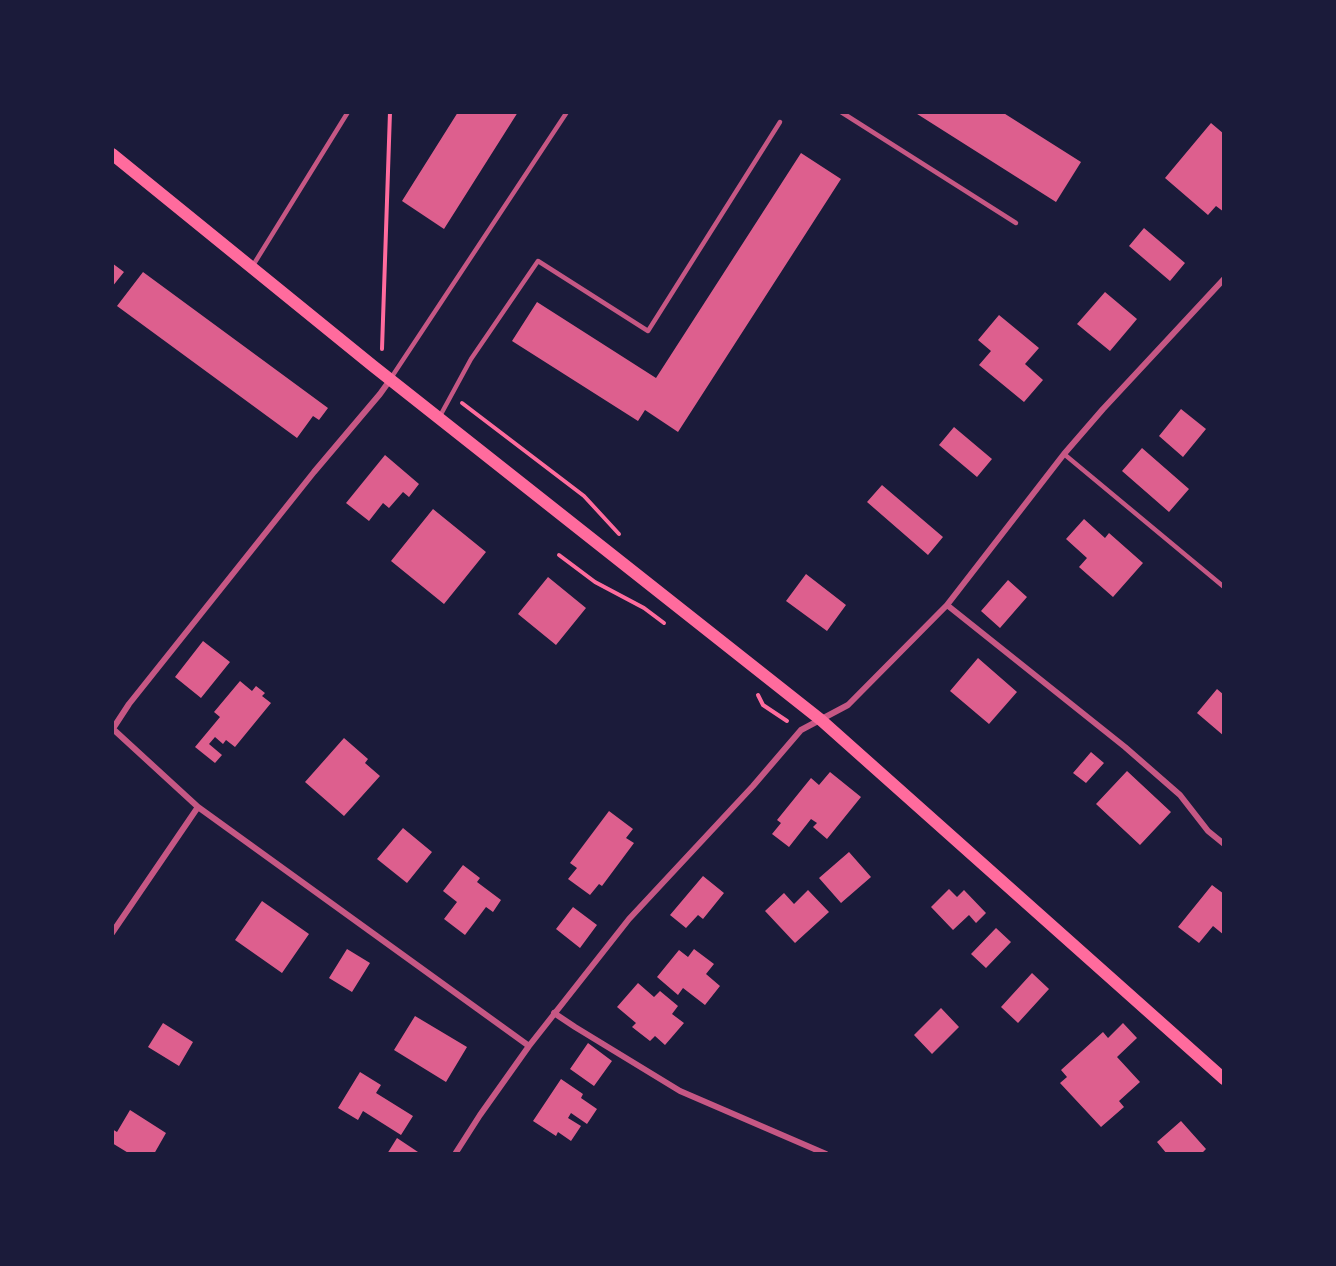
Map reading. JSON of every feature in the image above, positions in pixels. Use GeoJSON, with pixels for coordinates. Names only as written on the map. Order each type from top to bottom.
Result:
{"type":"FeatureCollection","features":[{"type":"Feature","properties":{"kind":"main road"},"geometry":{"type":"LineString","coordinates":[[112,154],[390,380],[821,720],[1224,1079]]}},
{"type":"Feature","properties":{"kind":"street"},"geometry":{"type":"LineString","coordinates":[[455,1154],[529,1046],[629,919],[753,786],[801,730],[848,705],[947,605],[1064,454],[1224,279]]}},
{"type":"Feature","properties":{"kind":"street"},"geometry":{"type":"LineString","coordinates":[[390,380],[136,695],[113,730],[198,807],[529,1046]]}},
{"type":"Feature","properties":{"kind":"street"},"geometry":{"type":"LineString","coordinates":[[947,605],[1125,747],[1180,795],[1208,831],[1224,844]]}},
{"type":"Feature","properties":{"kind":"street"},"geometry":{"type":"LineString","coordinates":[[112,933],[198,807]]}},
{"type":"Feature","properties":{"kind":"street"},"geometry":{"type":"LineString","coordinates":[[554,1013],[680,1090],[826,1154]]}},
{"type":"Feature","properties":{"kind":"lane"},"geometry":{"type":"LineString","coordinates":[[252,267],[348,112]]}},
{"type":"Feature","properties":{"kind":"lane"},"geometry":{"type":"LineString","coordinates":[[390,380],[567,112]]}},
{"type":"Feature","properties":{"kind":"lane"},"geometry":{"type":"LineString","coordinates":[[841,112],[1016,223]]}},
{"type":"Feature","properties":{"kind":"lane"},"geometry":{"type":"LineString","coordinates":[[439,418],[471,359],[538,261],[648,330],[780,122]]}},
{"type":"Feature","properties":{"kind":"lane"},"geometry":{"type":"LineString","coordinates":[[1064,454],[1224,587]]}},
{"type":"Feature","properties":{"kind":"path"},"geometry":{"type":"LineString","coordinates":[[373,366],[381,356],[390,112]]}},
{"type":"Feature","properties":{"kind":"path"},"geometry":{"type":"LineString","coordinates":[[452,395],[584,496],[623,538]]}},
{"type":"Feature","properties":{"kind":"path"},"geometry":{"type":"LineString","coordinates":[[559,555],[595,582],[644,608],[673,630]]}},
{"type":"Feature","properties":{"kind":"path"},"geometry":{"type":"LineString","coordinates":[[758,695],[763,705],[801,730]]}},
{"type":"Feature","properties":{"kind":"building"},"geometry":{"type":"Polygon","coordinates":[[[458,112],[518,112],[444,229],[402,201],[458,112]]]}},
{"type":"Feature","properties":{"kind":"building"},"geometry":{"type":"Polygon","coordinates":[[[914,112],[1002,112],[1081,162],[1056,202],[914,112]]]}},
{"type":"Feature","properties":{"kind":"building"},"geometry":{"type":"Polygon","coordinates":[[[1211,123],[1224,134],[1224,212],[1216,206],[1208,215],[1165,178],[1211,123]]]}},
{"type":"Feature","properties":{"kind":"building"},"geometry":{"type":"Polygon","coordinates":[[[801,153],[841,179],[678,432],[645,410],[638,421],[512,341],[537,302],[656,378],[801,153]]]}},
{"type":"Feature","properties":{"kind":"building"},"geometry":{"type":"Polygon","coordinates":[[[1144,228],[1185,263],[1170,281],[1129,246],[1144,228]]]}},
{"type":"Feature","properties":{"kind":"building"},"geometry":{"type":"Polygon","coordinates":[[[112,263],[124,272],[112,287],[112,263]]]}},
{"type":"Feature","properties":{"kind":"building"},"geometry":{"type":"Polygon","coordinates":[[[143,272],[328,408],[319,420],[313,416],[297,438],[117,306],[143,272]]]}},
{"type":"Feature","properties":{"kind":"building"},"geometry":{"type":"Polygon","coordinates":[[[1105,292],[1137,319],[1110,351],[1077,324],[1105,292]]]}},
{"type":"Feature","properties":{"kind":"building"},"geometry":{"type":"Polygon","coordinates":[[[999,315],[1039,348],[1025,364],[1043,380],[1024,402],[979,365],[991,351],[978,340],[999,315]]]}},
{"type":"Feature","properties":{"kind":"building"},"geometry":{"type":"Polygon","coordinates":[[[1181,409],[1206,429],[1183,457],[1159,436],[1181,409]]]}},
{"type":"Feature","properties":{"kind":"building"},"geometry":{"type":"Polygon","coordinates":[[[954,427],[992,459],[977,477],[939,445],[954,427]]]}},
{"type":"Feature","properties":{"kind":"building"},"geometry":{"type":"Polygon","coordinates":[[[1142,448],[1189,489],[1169,512],[1122,471],[1142,448]]]}},
{"type":"Feature","properties":{"kind":"building"},"geometry":{"type":"Polygon","coordinates":[[[385,455],[419,484],[409,497],[403,492],[389,508],[383,503],[369,521],[346,503],[385,455]]]}},
{"type":"Feature","properties":{"kind":"building"},"geometry":{"type":"Polygon","coordinates":[[[882,485],[943,537],[928,555],[867,502],[882,485]]]}},
{"type":"Feature","properties":{"kind":"building"},"geometry":{"type":"Polygon","coordinates":[[[433,509],[486,552],[444,604],[391,561],[433,509]]]}},
{"type":"Feature","properties":{"kind":"building"},"geometry":{"type":"Polygon","coordinates":[[[1084,519],[1105,538],[1109,533],[1143,563],[1113,597],[1079,567],[1087,558],[1066,539],[1084,519]]]}},
{"type":"Feature","properties":{"kind":"building"},"geometry":{"type":"Polygon","coordinates":[[[806,574],[846,605],[827,631],[786,601],[806,574]]]}},
{"type":"Feature","properties":{"kind":"building"},"geometry":{"type":"Polygon","coordinates":[[[548,577],[586,608],[556,645],[518,614],[548,577]]]}},
{"type":"Feature","properties":{"kind":"building"},"geometry":{"type":"Polygon","coordinates":[[[1008,580],[1027,597],[1000,628],[981,611],[1008,580]]]}},
{"type":"Feature","properties":{"kind":"building"},"geometry":{"type":"Polygon","coordinates":[[[203,641],[230,662],[201,698],[175,677],[203,641]]]}},
{"type":"Feature","properties":{"kind":"building"},"geometry":{"type":"Polygon","coordinates":[[[978,658],[1017,692],[989,724],[950,691],[978,658]]]}},
{"type":"Feature","properties":{"kind":"building"},"geometry":{"type":"Polygon","coordinates":[[[240,681],[252,691],[256,686],[265,693],[262,696],[271,703],[235,747],[226,740],[223,744],[215,737],[209,744],[222,755],[215,763],[195,747],[220,717],[214,712],[240,681]]]}},
{"type":"Feature","properties":{"kind":"building"},"geometry":{"type":"Polygon","coordinates":[[[1217,689],[1224,695],[1224,736],[1197,713],[1217,689]]]}},
{"type":"Feature","properties":{"kind":"building"},"geometry":{"type":"Polygon","coordinates":[[[344,738],[368,759],[365,763],[380,776],[344,816],[305,782],[344,738]]]}},
{"type":"Feature","properties":{"kind":"building"},"geometry":{"type":"Polygon","coordinates":[[[1091,752],[1104,763],[1086,783],[1073,773],[1091,752]]]}},
{"type":"Feature","properties":{"kind":"building"},"geometry":{"type":"Polygon","coordinates":[[[1127,771],[1171,812],[1140,845],[1096,804],[1127,771]]]}},
{"type":"Feature","properties":{"kind":"building"},"geometry":{"type":"Polygon","coordinates":[[[830,772],[861,797],[827,839],[813,827],[817,823],[811,819],[789,847],[772,834],[781,823],[777,820],[811,778],[819,785],[830,772]]]}},
{"type":"Feature","properties":{"kind":"building"},"geometry":{"type":"Polygon","coordinates":[[[609,811],[633,829],[626,838],[634,843],[602,886],[599,884],[590,895],[568,879],[577,868],[570,863],[609,811]]]}},
{"type":"Feature","properties":{"kind":"building"},"geometry":{"type":"Polygon","coordinates":[[[403,828],[432,852],[407,883],[377,859],[403,828]]]}},
{"type":"Feature","properties":{"kind":"building"},"geometry":{"type":"Polygon","coordinates":[[[849,852],[871,877],[841,903],[819,878],[849,852]]]}},
{"type":"Feature","properties":{"kind":"building"},"geometry":{"type":"Polygon","coordinates":[[[463,865],[480,878],[477,882],[501,900],[493,912],[486,907],[465,935],[444,919],[457,902],[443,891],[463,865]]]}},
{"type":"Feature","properties":{"kind":"building"},"geometry":{"type":"Polygon","coordinates":[[[703,876],[724,893],[703,919],[698,915],[686,928],[670,915],[703,876]]]}},
{"type":"Feature","properties":{"kind":"building"},"geometry":{"type":"Polygon","coordinates":[[[1212,885],[1224,894],[1224,935],[1213,926],[1199,943],[1178,927],[1212,885]]]}},
{"type":"Feature","properties":{"kind":"building"},"geometry":{"type":"Polygon","coordinates":[[[949,889],[957,897],[964,890],[986,913],[976,923],[969,915],[953,930],[931,907],[949,889]]]}},
{"type":"Feature","properties":{"kind":"building"},"geometry":{"type":"Polygon","coordinates":[[[808,890],[829,912],[795,943],[765,911],[784,893],[794,904],[808,890]]]}},
{"type":"Feature","properties":{"kind":"building"},"geometry":{"type":"Polygon","coordinates":[[[262,901],[309,934],[282,973],[235,940],[262,901]]]}},
{"type":"Feature","properties":{"kind":"building"},"geometry":{"type":"Polygon","coordinates":[[[573,907],[597,925],[580,948],[556,929],[573,907]]]}},
{"type":"Feature","properties":{"kind":"building"},"geometry":{"type":"Polygon","coordinates":[[[996,928],[1011,942],[986,968],[971,954],[996,928]]]}},
{"type":"Feature","properties":{"kind":"building"},"geometry":{"type":"Polygon","coordinates":[[[347,949],[370,963],[352,992],[329,978],[347,949]]]}},
{"type":"Feature","properties":{"kind":"building"},"geometry":{"type":"Polygon","coordinates":[[[694,949],[714,964],[706,974],[720,986],[705,1005],[683,988],[678,995],[657,977],[679,950],[688,957],[694,949]]]}},
{"type":"Feature","properties":{"kind":"building"},"geometry":{"type":"Polygon","coordinates":[[[1032,973],[1049,989],[1018,1023],[1001,1007],[1032,973]]]}},
{"type":"Feature","properties":{"kind":"building"},"geometry":{"type":"Polygon","coordinates":[[[638,983],[654,997],[660,991],[678,1006],[672,1014],[684,1023],[665,1045],[655,1036],[650,1041],[632,1027],[636,1023],[617,1007],[638,983]]]}},
{"type":"Feature","properties":{"kind":"building"},"geometry":{"type":"Polygon","coordinates":[[[941,1008],[959,1027],[932,1054],[914,1035],[941,1008]]]}},
{"type":"Feature","properties":{"kind":"building"},"geometry":{"type":"Polygon","coordinates":[[[415,1016],[467,1047],[446,1082],[394,1050],[415,1016]]]}},
{"type":"Feature","properties":{"kind":"building"},"geometry":{"type":"Polygon","coordinates":[[[163,1023],[193,1042],[179,1066],[148,1047],[163,1023]]]}},
{"type":"Feature","properties":{"kind":"building"},"geometry":{"type":"Polygon","coordinates":[[[1123,1023],[1137,1038],[1117,1057],[1140,1082],[1119,1101],[1124,1107],[1101,1127],[1060,1083],[1067,1077],[1061,1070],[1103,1032],[1108,1038],[1123,1023]]]}},
{"type":"Feature","properties":{"kind":"building"},"geometry":{"type":"Polygon","coordinates":[[[588,1043],[612,1061],[594,1086],[570,1069],[588,1043]]]}},
{"type":"Feature","properties":{"kind":"building"},"geometry":{"type":"Polygon","coordinates":[[[360,1072],[381,1085],[376,1093],[413,1116],[401,1135],[363,1111],[358,1120],[338,1108],[360,1072]]]}},
{"type":"Feature","properties":{"kind":"building"},"geometry":{"type":"Polygon","coordinates":[[[561,1079],[583,1094],[581,1098],[597,1109],[587,1124],[571,1113],[568,1118],[581,1126],[571,1141],[558,1132],[556,1136],[533,1121],[561,1079]]]}},
{"type":"Feature","properties":{"kind":"building"},"geometry":{"type":"Polygon","coordinates":[[[130,1110],[166,1133],[154,1154],[130,1154],[112,1143],[112,1129],[117,1132],[130,1110]]]}},
{"type":"Feature","properties":{"kind":"building"},"geometry":{"type":"Polygon","coordinates":[[[1181,1121],[1206,1149],[1201,1154],[1167,1154],[1157,1142],[1181,1121]]]}},
{"type":"Feature","properties":{"kind":"building"},"geometry":{"type":"Polygon","coordinates":[[[397,1138],[421,1154],[387,1154],[397,1138]]]}}]}
